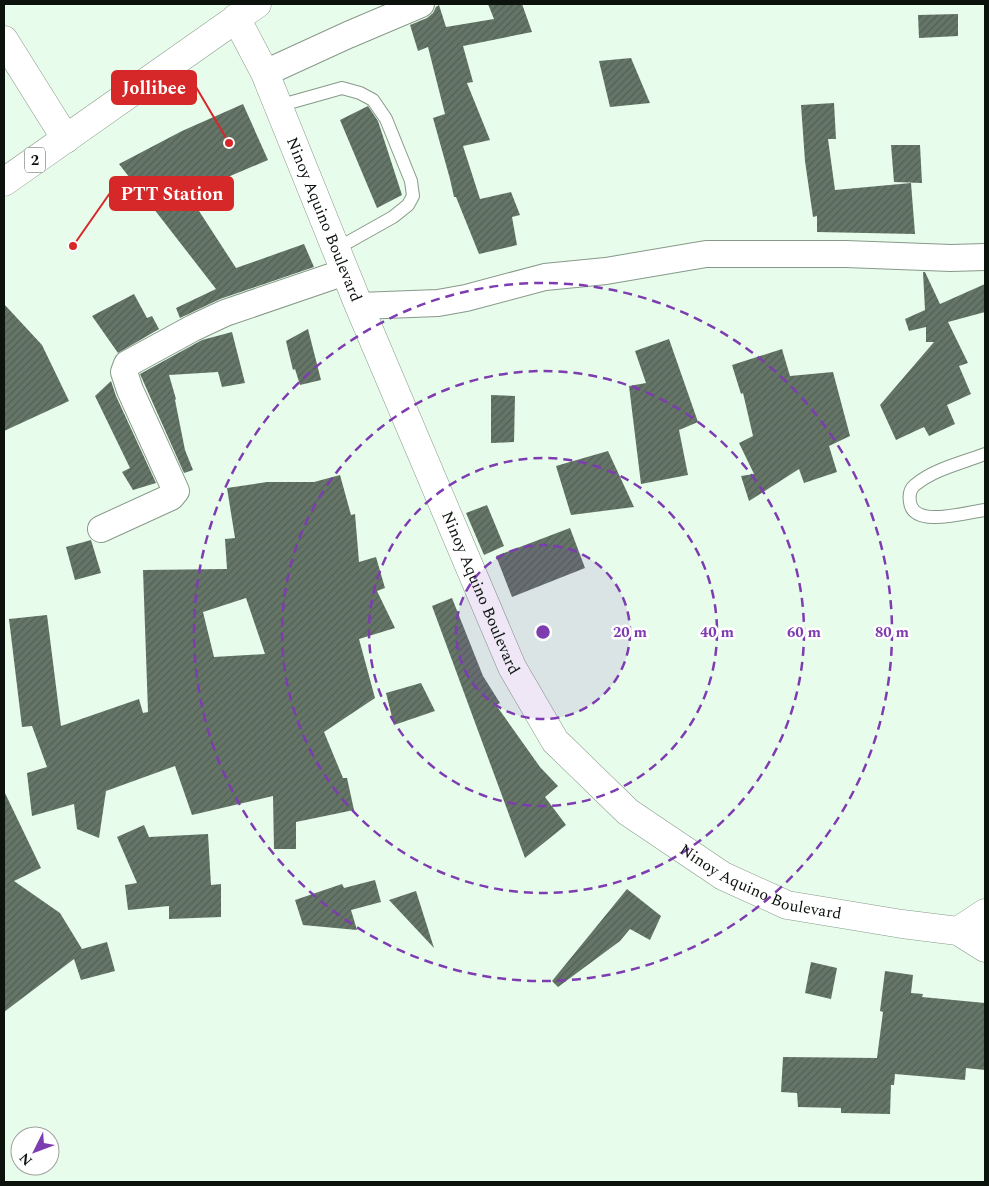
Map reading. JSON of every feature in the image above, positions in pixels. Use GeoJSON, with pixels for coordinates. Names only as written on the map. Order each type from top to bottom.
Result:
{"type":"FeatureCollection","features":[{"type":"Feature","properties":{"kind":"main road","name":"Ninoy Aquino Boulevard"},"geometry":{"type":"LineString","coordinates":[[246,11],[265,73],[340,261],[512,668],[555,741],[628,812],[724,876],[787,905],[958,931],[985,948]]}},
{"type":"Feature","properties":{"kind":"main road","name":"2"},"geometry":{"type":"LineString","coordinates":[[4,182],[246,11]]}},
{"type":"Feature","properties":{"kind":"main road"},"geometry":{"type":"LineString","coordinates":[[4,40],[66,139]]}},
{"type":"Feature","properties":{"kind":"main road"},"geometry":{"type":"LineString","coordinates":[[958,931],[985,913]]}},
{"type":"Feature","properties":{"kind":"street"},"geometry":{"type":"LineString","coordinates":[[265,73],[421,4]]}},
{"type":"Feature","properties":{"kind":"street"},"geometry":{"type":"LineString","coordinates":[[359,306],[438,303],[466,298],[546,277],[606,271],[706,254],[846,254],[952,258],[985,256]]}},
{"type":"Feature","properties":{"kind":"street"},"geometry":{"type":"LineString","coordinates":[[101,529],[170,497],[176,492],[130,390],[124,372],[127,364],[193,328],[340,261]]}},
{"type":"Feature","properties":{"kind":"lane"},"geometry":{"type":"LineString","coordinates":[[278,106],[342,88],[373,100],[386,119],[411,181],[413,196],[408,205],[340,261]]}},
{"type":"Feature","properties":{"kind":"lane"},"geometry":{"type":"LineString","coordinates":[[985,454],[929,475],[913,486],[910,495],[910,505],[914,512],[926,518],[985,510]]}},
{"type":"Feature","properties":{"kind":"building"},"geometry":{"type":"Polygon","coordinates":[[[488,4],[522,4],[532,32],[463,46],[473,82],[467,83],[490,140],[463,146],[480,199],[511,192],[520,215],[512,217],[517,245],[479,254],[456,197],[454,197],[433,118],[445,114],[428,47],[418,51],[410,25],[427,18],[439,5],[446,27],[494,19],[488,4]]]}},
{"type":"Feature","properties":{"kind":"building"},"geometry":{"type":"Polygon","coordinates":[[[958,14],[958,36],[919,38],[918,15],[958,14]]]}},
{"type":"Feature","properties":{"kind":"building"},"geometry":{"type":"Polygon","coordinates":[[[631,58],[650,103],[610,107],[599,61],[631,58]]]}},
{"type":"Feature","properties":{"kind":"building"},"geometry":{"type":"Polygon","coordinates":[[[834,103],[836,139],[828,139],[835,190],[911,183],[915,234],[817,232],[817,216],[813,217],[805,161],[801,105],[834,103]]]}},
{"type":"Feature","properties":{"kind":"building"},"geometry":{"type":"Polygon","coordinates":[[[243,104],[268,160],[188,194],[236,268],[304,244],[314,267],[220,299],[180,318],[176,308],[216,289],[119,164],[182,131],[243,104]]]}},
{"type":"Feature","properties":{"kind":"building"},"geometry":{"type":"Polygon","coordinates":[[[368,106],[378,121],[402,195],[377,208],[340,120],[368,106]]]}},
{"type":"Feature","properties":{"kind":"building"},"geometry":{"type":"Polygon","coordinates":[[[891,145],[920,145],[922,183],[894,182],[891,145]]]}},
{"type":"Feature","properties":{"kind":"building"},"geometry":{"type":"Polygon","coordinates":[[[923,272],[925,272],[940,304],[985,284],[985,312],[948,322],[968,363],[959,366],[971,394],[947,405],[955,424],[929,436],[924,427],[896,440],[880,405],[934,342],[926,342],[926,327],[909,331],[905,319],[925,310],[923,272]]]}},
{"type":"Feature","properties":{"kind":"building"},"geometry":{"type":"Polygon","coordinates":[[[134,294],[147,318],[152,316],[159,329],[118,353],[92,316],[134,294]]]}},
{"type":"Feature","properties":{"kind":"building"},"geometry":{"type":"Polygon","coordinates":[[[4,304],[42,345],[69,401],[4,431],[4,304]]]}},
{"type":"Feature","properties":{"kind":"building"},"geometry":{"type":"Polygon","coordinates":[[[308,329],[321,380],[300,385],[295,369],[293,370],[286,341],[308,329]]]}},
{"type":"Feature","properties":{"kind":"building"},"geometry":{"type":"Polygon","coordinates":[[[232,332],[245,383],[222,387],[218,372],[169,375],[176,399],[185,450],[193,470],[184,473],[140,374],[202,340],[232,332]]]}},
{"type":"Feature","properties":{"kind":"building"},"geometry":{"type":"Polygon","coordinates":[[[669,339],[698,422],[679,430],[688,475],[641,484],[629,386],[646,383],[635,351],[669,339]]]}},
{"type":"Feature","properties":{"kind":"building"},"geometry":{"type":"Polygon","coordinates":[[[782,349],[790,376],[833,372],[850,436],[829,446],[837,472],[804,483],[799,469],[749,501],[741,476],[754,474],[739,443],[753,436],[743,393],[741,394],[732,365],[782,349]]]}},
{"type":"Feature","properties":{"kind":"building"},"geometry":{"type":"Polygon","coordinates":[[[111,381],[156,483],[133,490],[122,472],[130,468],[95,396],[111,381]]]}},
{"type":"Feature","properties":{"kind":"building"},"geometry":{"type":"Polygon","coordinates":[[[491,395],[515,396],[514,442],[491,443],[491,395]]]}},
{"type":"Feature","properties":{"kind":"building"},"geometry":{"type":"Polygon","coordinates":[[[608,451],[634,507],[571,515],[556,466],[608,451]]]}},
{"type":"Feature","properties":{"kind":"building"},"geometry":{"type":"Polygon","coordinates":[[[340,475],[351,515],[355,514],[359,562],[376,557],[385,588],[377,591],[395,628],[359,639],[375,698],[324,732],[343,778],[347,778],[354,810],[296,822],[296,849],[274,849],[273,796],[192,815],[175,766],[106,791],[99,838],[77,829],[74,804],[32,816],[27,773],[47,767],[32,726],[22,727],[9,619],[47,615],[61,726],[139,699],[143,713],[148,712],[143,570],[227,569],[225,539],[235,538],[227,488],[267,482],[314,482],[340,475]],[[246,598],[203,612],[214,657],[265,654],[246,598]]]}},
{"type":"Feature","properties":{"kind":"building"},"geometry":{"type":"Polygon","coordinates":[[[487,505],[504,546],[484,555],[466,513],[487,505]]]}},
{"type":"Feature","properties":{"kind":"building"},"geometry":{"type":"Polygon","coordinates":[[[570,528],[585,568],[512,597],[496,556],[570,528]]]}},
{"type":"Feature","properties":{"kind":"building"},"geometry":{"type":"Polygon","coordinates":[[[91,540],[101,573],[75,580],[66,547],[91,540]]]}},
{"type":"Feature","properties":{"kind":"building"},"geometry":{"type":"Polygon","coordinates":[[[452,598],[483,676],[500,703],[496,705],[540,767],[558,786],[545,797],[566,825],[525,858],[432,606],[452,598]]]}},
{"type":"Feature","properties":{"kind":"building"},"geometry":{"type":"Polygon","coordinates":[[[421,683],[435,711],[394,725],[386,693],[421,683]]]}},
{"type":"Feature","properties":{"kind":"building"},"geometry":{"type":"Polygon","coordinates":[[[4,791],[41,868],[14,881],[60,913],[82,949],[107,942],[115,971],[81,980],[74,959],[4,1012],[4,791]]]}},
{"type":"Feature","properties":{"kind":"building"},"geometry":{"type":"Polygon","coordinates":[[[144,825],[149,837],[208,834],[211,885],[221,884],[221,917],[169,919],[169,906],[128,910],[125,885],[137,883],[117,837],[144,825]]]}},
{"type":"Feature","properties":{"kind":"building"},"geometry":{"type":"Polygon","coordinates":[[[375,880],[381,902],[351,910],[357,930],[303,925],[295,900],[342,884],[344,888],[375,880]]]}},
{"type":"Feature","properties":{"kind":"building"},"geometry":{"type":"Polygon","coordinates":[[[627,889],[661,916],[650,940],[630,929],[620,941],[558,987],[552,981],[627,889]]]}},
{"type":"Feature","properties":{"kind":"building"},"geometry":{"type":"Polygon","coordinates":[[[416,891],[434,948],[389,900],[416,891]]]}},
{"type":"Feature","properties":{"kind":"building"},"geometry":{"type":"Polygon","coordinates":[[[811,962],[837,968],[831,999],[805,993],[811,962]]]}},
{"type":"Feature","properties":{"kind":"building"},"geometry":{"type":"Polygon","coordinates":[[[885,971],[913,975],[911,993],[923,994],[922,997],[985,1003],[985,1070],[966,1068],[965,1080],[895,1074],[894,1085],[891,1085],[890,1114],[841,1113],[841,1108],[798,1107],[797,1093],[781,1092],[783,1057],[877,1058],[883,1012],[880,1011],[885,971]]]}},
{"type":"Feature","properties":{"kind":"place","name":"Jollibee"},"geometry":{"type":"Point","coordinates":[229,143]}},
{"type":"Feature","properties":{"kind":"place","name":"PTT Station"},"geometry":{"type":"Point","coordinates":[73,246]}}]}
